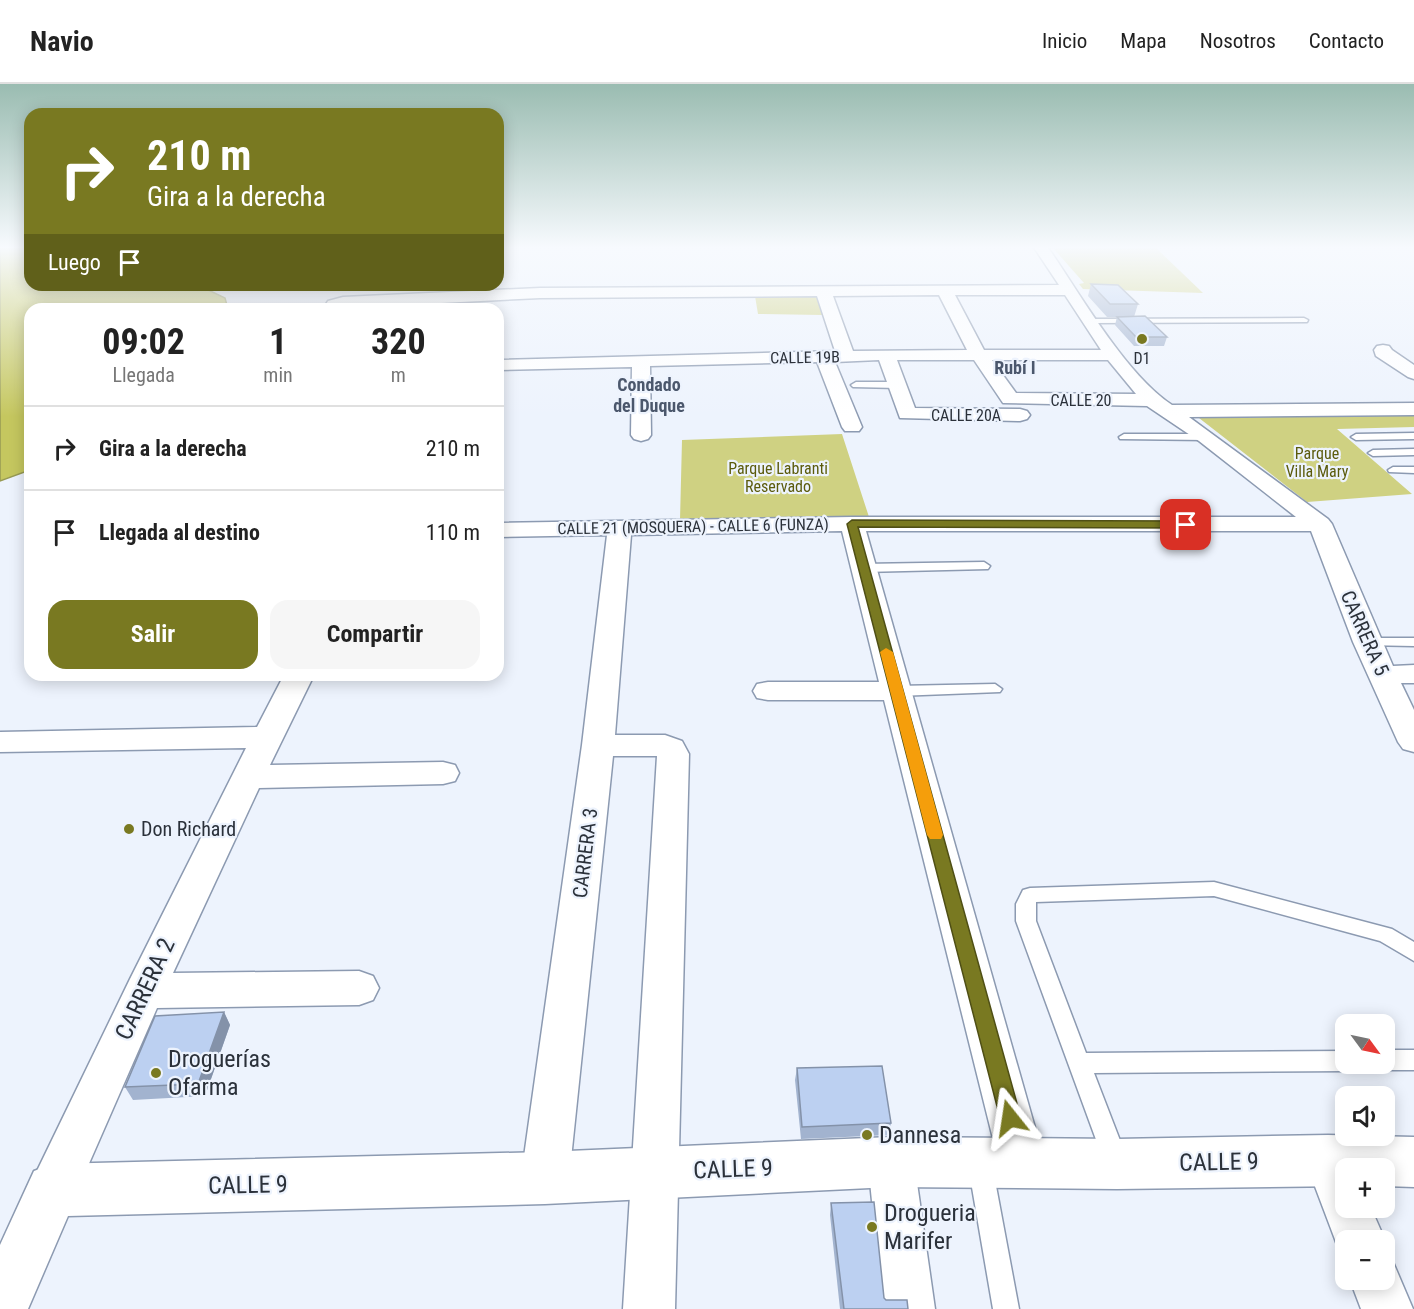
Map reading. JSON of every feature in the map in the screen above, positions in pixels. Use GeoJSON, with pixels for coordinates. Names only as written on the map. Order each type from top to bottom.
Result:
{"type":"FeatureCollection","features":[{"type":"Feature","properties":{"kind":"main road","name":"CALLE 9"},"geometry":{"type":"LineString","coordinates":[[53,1190],[545,1178],[891,1162],[1000,1162],[1117,1164],[1335,1190]]}},
{"type":"Feature","properties":{"kind":"main road","name":"CALLE 9"},"geometry":{"type":"LineString","coordinates":[[1395,1169],[1414,1162]]}},
{"type":"Feature","properties":{"kind":"main road","name":"CARRERA 2"},"geometry":{"type":"LineString","coordinates":[[0,1308],[53,1190]]}},
{"type":"Feature","properties":{"kind":"street"},"geometry":{"type":"LineString","coordinates":[[827,303],[846,356]]}},
{"type":"Feature","properties":{"kind":"street"},"geometry":{"type":"LineString","coordinates":[[951,303],[978,354],[1015,407]]}},
{"type":"Feature","properties":{"kind":"street"},"geometry":{"type":"LineString","coordinates":[[1079,303],[1113,355],[1151,400],[1171,411],[1320,524]]}},
{"type":"Feature","properties":{"kind":"street"},"geometry":{"type":"LineString","coordinates":[[1405,349],[1377,349],[1414,373]]}},
{"type":"Feature","properties":{"kind":"street"},"geometry":{"type":"LineString","coordinates":[[886,355],[898,385]]}},
{"type":"Feature","properties":{"kind":"street","name":"CALLE 19B"},"geometry":{"type":"LineString","coordinates":[[504,365],[824,356],[1113,355]]}},
{"type":"Feature","properties":{"kind":"street"},"geometry":{"type":"LineString","coordinates":[[824,356],[852,427]]}},
{"type":"Feature","properties":{"kind":"street"},"geometry":{"type":"LineString","coordinates":[[641,361],[641,435]]}},
{"type":"Feature","properties":{"kind":"street","name":"CALLE 20A"},"geometry":{"type":"LineString","coordinates":[[898,385],[907,414],[912,415],[1015,407]]}},
{"type":"Feature","properties":{"kind":"street","name":"CALLE 20"},"geometry":{"type":"LineString","coordinates":[[1015,407],[1151,400]]}},
{"type":"Feature","properties":{"kind":"street"},"geometry":{"type":"LineString","coordinates":[[1171,411],[1414,409]]}},
{"type":"Feature","properties":{"kind":"street","name":"CALLE 21 (MOSQUERA) - CALLE 6 (FUNZA)"},"geometry":{"type":"LineString","coordinates":[[504,530],[608,525],[852,524],[922,521],[1320,524]]}},
{"type":"Feature","properties":{"kind":"street"},"geometry":{"type":"LineString","coordinates":[[852,524],[897,691],[1000,1162]]}},
{"type":"Feature","properties":{"kind":"street","name":"CARRERA 5"},"geometry":{"type":"LineString","coordinates":[[1320,524],[1367,642],[1414,741]]}},
{"type":"Feature","properties":{"kind":"street","name":"CARRERA 3"},"geometry":{"type":"LineString","coordinates":[[545,1178],[598,745],[608,525]]}},
{"type":"Feature","properties":{"kind":"street"},"geometry":{"type":"LineString","coordinates":[[1384,675],[1414,674]]}},
{"type":"Feature","properties":{"kind":"street","name":"CARRERA 2"},"geometry":{"type":"LineString","coordinates":[[53,1190],[144,991],[296,681]]}},
{"type":"Feature","properties":{"kind":"street"},"geometry":{"type":"LineString","coordinates":[[768,691],[897,691]]}},
{"type":"Feature","properties":{"kind":"street"},"geometry":{"type":"LineString","coordinates":[[0,742],[267,737]]}},
{"type":"Feature","properties":{"kind":"street"},"geometry":{"type":"LineString","coordinates":[[598,745],[665,746],[671,749],[650,1309]]}},
{"type":"Feature","properties":{"kind":"street"},"geometry":{"type":"LineString","coordinates":[[247,777],[443,773]]}},
{"type":"Feature","properties":{"kind":"street"},"geometry":{"type":"LineString","coordinates":[[144,991],[359,988]]}},
{"type":"Feature","properties":{"kind":"street"},"geometry":{"type":"LineString","coordinates":[[891,1162],[909,1309]]}},
{"type":"Feature","properties":{"kind":"street"},"geometry":{"type":"LineString","coordinates":[[1379,1290],[1387,1309]]}},
{"type":"Feature","properties":{"kind":"lane"},"geometry":{"type":"LineString","coordinates":[[1091,321],[1304,320]]}},
{"type":"Feature","properties":{"kind":"lane"},"geometry":{"type":"LineString","coordinates":[[856,385],[898,385]]}},
{"type":"Feature","properties":{"kind":"lane"},"geometry":{"type":"LineString","coordinates":[[1356,437],[1414,436]]}},
{"type":"Feature","properties":{"kind":"lane"},"geometry":{"type":"LineString","coordinates":[[1124,437],[1206,437]]}},
{"type":"Feature","properties":{"kind":"lane"},"geometry":{"type":"LineString","coordinates":[[1373,453],[1414,452]]}},
{"type":"Feature","properties":{"kind":"lane"},"geometry":{"type":"LineString","coordinates":[[1393,470],[1414,470]]}},
{"type":"Feature","properties":{"kind":"lane"},"geometry":{"type":"LineString","coordinates":[[863,568],[984,566]]}},
{"type":"Feature","properties":{"kind":"lane"},"geometry":{"type":"LineString","coordinates":[[1367,642],[1414,642]]}},
{"type":"Feature","properties":{"kind":"lane"},"geometry":{"type":"LineString","coordinates":[[897,691],[995,689]]}},
{"type":"Feature","properties":{"kind":"lane"},"geometry":{"type":"LineString","coordinates":[[1117,1164],[1026,921],[1025,904],[1030,894],[1214,889],[1385,935],[1403,944],[1414,953]]}},
{"type":"Feature","properties":{"kind":"lane"},"geometry":{"type":"LineString","coordinates":[[1395,1060],[1414,1060]]}},
{"type":"Feature","properties":{"kind":"lane"},"geometry":{"type":"LineString","coordinates":[[1081,1063],[1335,1061]]}},
{"type":"Feature","properties":{"kind":"lane"},"geometry":{"type":"LineString","coordinates":[[1000,1162],[986,1191],[1006,1309]]}},
{"type":"Feature","properties":{"kind":"green space"},"geometry":{"type":"Polygon","coordinates":[[[756,303],[821,303],[823,315],[758,314],[756,303]]]}},
{"type":"Feature","properties":{"kind":"green space","name":"Parque Villa Mary"},"geometry":{"type":"Polygon","coordinates":[[[1414,415],[1414,427],[1337,429],[1412,494],[1307,502],[1199,418],[1414,415]]]}},
{"type":"Feature","properties":{"kind":"green space","name":"Parque Labranti Reservado"},"geometry":{"type":"Polygon","coordinates":[[[842,434],[869,517],[680,520],[682,440],[842,434]]]}},
{"type":"Feature","properties":{"kind":"shaded area"},"geometry":{"type":"Polygon","coordinates":[[[0,303],[24,303],[24,472],[0,481],[0,303]]]}},
{"type":"Feature","properties":{"kind":"building"},"geometry":{"type":"Polygon","coordinates":[[[1109,303],[1138,304],[1110,304],[1109,303]]]}},
{"type":"Feature","properties":{"kind":"building"},"geometry":{"type":"Polygon","coordinates":[[[1145,316],[1167,337],[1136,337],[1117,317],[1145,316]]]}},
{"type":"Feature","properties":{"kind":"building"},"geometry":{"type":"Polygon","coordinates":[[[224,1012],[198,1084],[125,1087],[155,1016],[224,1012]]]}},
{"type":"Feature","properties":{"kind":"building"},"geometry":{"type":"Polygon","coordinates":[[[882,1066],[891,1123],[802,1127],[797,1068],[882,1066]]]}},
{"type":"Feature","properties":{"kind":"building"},"geometry":{"type":"Polygon","coordinates":[[[874,1202],[884,1298],[886,1300],[907,1300],[908,1309],[844,1309],[831,1203],[874,1202]]]}},
{"type":"Feature","properties":{"kind":"slow traffic"},"geometry":{"type":"LineString","coordinates":[[886,652],[935,835]]}},
{"type":"Feature","properties":{"kind":"place","name":"D1"},"geometry":{"type":"Point","coordinates":[1142,339]}},
{"type":"Feature","properties":{"kind":"place","name":"Don Richard"},"geometry":{"type":"Point","coordinates":[129,829]}},
{"type":"Feature","properties":{"kind":"place","name":"Droguerías Ofarma"},"geometry":{"type":"Point","coordinates":[156,1073]}},
{"type":"Feature","properties":{"kind":"place","name":"Dannesa"},"geometry":{"type":"Point","coordinates":[867,1135]}},
{"type":"Feature","properties":{"kind":"place","name":"Drogueria Marifer"},"geometry":{"type":"Point","coordinates":[872,1227]}},
{"type":"Feature","properties":{"kind":"district","name":"Rubí I"},"geometry":{"type":"Point","coordinates":[1015,368]}},
{"type":"Feature","properties":{"kind":"district","name":"Condado del Duque"},"geometry":{"type":"Point","coordinates":[649,395]}},
{"type":"Feature","properties":{"kind":"route"},"geometry":{"type":"LineString","coordinates":[[1010,1118],[852,524],[1186,525]]}}]}
